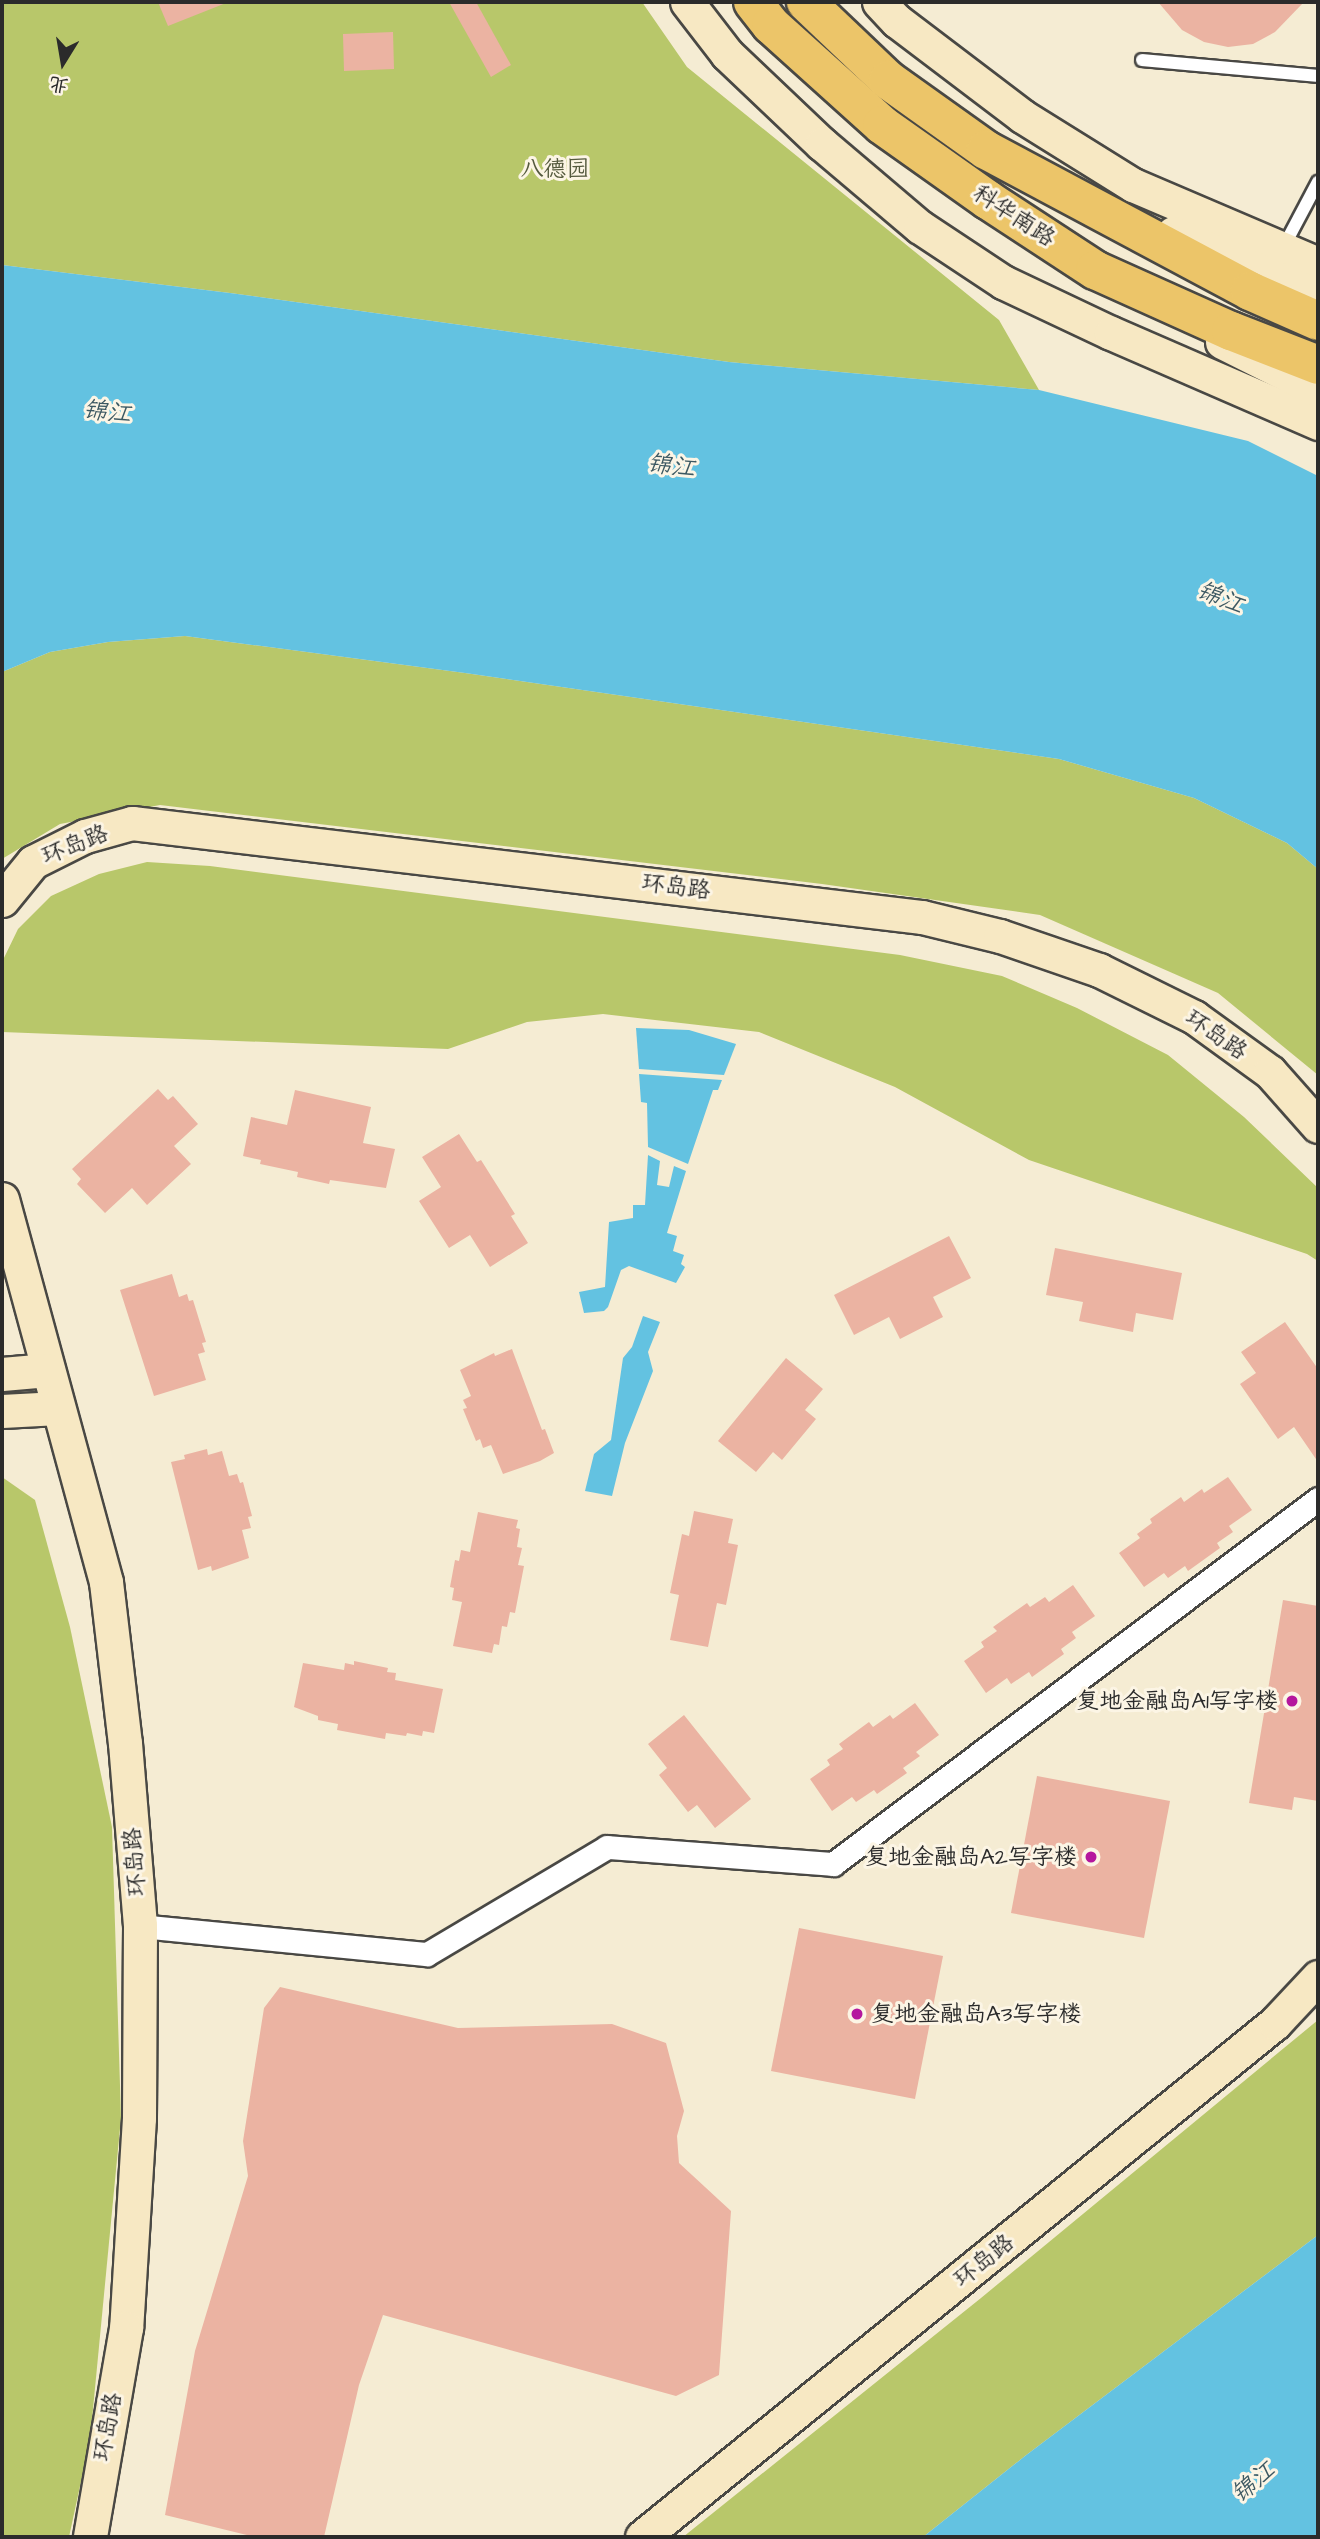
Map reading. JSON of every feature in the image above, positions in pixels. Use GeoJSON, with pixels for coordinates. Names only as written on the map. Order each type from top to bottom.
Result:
{"type":"FeatureCollection","features":[{"type":"Feature","properties":{"kind":"highway","name":"科华南路"},"geometry":{"type":"LineString","coordinates":[[753,2],[771,25],[882,125],[988,200],[1095,270],[1231,331],[1318,365]]}},
{"type":"Feature","properties":{"kind":"highway","name":"科华南路"},"geometry":{"type":"LineString","coordinates":[[806,2],[888,80],[986,150],[1250,291],[1318,321]]}},
{"type":"Feature","properties":{"kind":"street"},"geometry":{"type":"LineString","coordinates":[[687,2],[727,54],[821,144],[920,228],[1003,282],[1111,333],[1318,423]]}},
{"type":"Feature","properties":{"kind":"street"},"geometry":{"type":"LineString","coordinates":[[878,2],[897,21],[1022,116],[1133,186],[1318,264]]}},
{"type":"Feature","properties":{"kind":"street"},"geometry":{"type":"LineString","coordinates":[[1115,220],[1180,235],[1318,296]]}},
{"type":"Feature","properties":{"kind":"street"},"geometry":{"type":"LineString","coordinates":[[1095,270],[1256,361],[1318,390]]}},
{"type":"Feature","properties":{"kind":"street","name":"环岛路"},"geometry":{"type":"LineString","coordinates":[[2,900],[33,862],[85,836],[132,823],[922,917],[1000,936],[1099,970],[1194,1017],[1270,1072],[1318,1126]]}},
{"type":"Feature","properties":{"kind":"street","name":"环岛路"},"geometry":{"type":"LineString","coordinates":[[2,1199],[106,1582],[125,1743],[141,1926],[139,2118],[125,2328],[90,2537]]}},
{"type":"Feature","properties":{"kind":"street"},"geometry":{"type":"LineString","coordinates":[[2,1374],[48,1370]]}},
{"type":"Feature","properties":{"kind":"street"},"geometry":{"type":"LineString","coordinates":[[2,1410],[58,1408]]}},
{"type":"Feature","properties":{"kind":"street"},"geometry":{"type":"LineString","coordinates":[[141,1926],[427,1954],[607,1847],[833,1864],[1318,1499]]}},
{"type":"Feature","properties":{"kind":"street","name":"环岛路"},"geometry":{"type":"LineString","coordinates":[[642,2537],[1275,2023],[1318,1977]]}},
{"type":"Feature","properties":{"kind":"lane"},"geometry":{"type":"LineString","coordinates":[[1142,60],[1318,76]]}},
{"type":"Feature","properties":{"kind":"lane"},"geometry":{"type":"LineString","coordinates":[[1283,248],[1318,181]]}},
{"type":"Feature","properties":{"kind":"green space","name":"八德园"},"geometry":{"type":"Polygon","coordinates":[[[2,2],[642,2],[687,67],[999,320],[1039,390],[729,362],[230,293],[2,265],[2,2]]]}},
{"type":"Feature","properties":{"kind":"green space"},"geometry":{"type":"Polygon","coordinates":[[[185,636],[465,673],[1059,759],[1194,798],[1287,843],[1318,869],[1318,1075],[1218,993],[1040,915],[822,884],[160,805],[60,824],[2,859],[2,672],[50,652],[108,642],[185,636]]]}},
{"type":"Feature","properties":{"kind":"green space"},"geometry":{"type":"Polygon","coordinates":[[[147,862],[210,866],[900,955],[1002,976],[1077,1008],[1168,1055],[1244,1117],[1318,1188],[1318,1261],[1307,1254],[1029,1160],[895,1087],[759,1032],[603,1014],[527,1022],[448,1049],[2,1032],[2,962],[18,929],[51,896],[99,874],[147,862]]]}},
{"type":"Feature","properties":{"kind":"green space"},"geometry":{"type":"Polygon","coordinates":[[[2,1477],[35,1500],[70,1627],[112,1827],[121,2118],[90,2440],[69,2537],[2,2537],[2,1477]]]}},
{"type":"Feature","properties":{"kind":"green space"},"geometry":{"type":"Polygon","coordinates":[[[1318,2020],[1318,2235],[1025,2456],[923,2537],[683,2537],[981,2298],[1318,2020]]]}},
{"type":"Feature","properties":{"kind":"water","name":"锦江"},"geometry":{"type":"Polygon","coordinates":[[[2,265],[230,293],[729,362],[1039,390],[1248,441],[1318,476],[1318,869],[1287,843],[1194,798],[1059,759],[465,673],[185,636],[108,642],[50,652],[2,672],[2,265]]]}},
{"type":"Feature","properties":{"kind":"water"},"geometry":{"type":"Polygon","coordinates":[[[636,1028],[689,1030],[736,1044],[724,1075],[639,1069],[636,1028]]]}},
{"type":"Feature","properties":{"kind":"water"},"geometry":{"type":"Polygon","coordinates":[[[639,1074],[722,1080],[718,1090],[713,1090],[688,1164],[648,1147],[647,1103],[641,1102],[639,1074]]]}},
{"type":"Feature","properties":{"kind":"water"},"geometry":{"type":"Polygon","coordinates":[[[648,1155],[660,1161],[657,1185],[669,1187],[674,1166],[686,1171],[667,1233],[677,1236],[673,1251],[684,1255],[681,1264],[685,1267],[676,1283],[629,1266],[621,1270],[608,1307],[604,1311],[584,1313],[579,1292],[605,1287],[609,1222],[633,1218],[633,1205],[645,1205],[648,1155]]]}},
{"type":"Feature","properties":{"kind":"water"},"geometry":{"type":"Polygon","coordinates":[[[643,1316],[660,1322],[648,1352],[653,1371],[625,1443],[612,1496],[585,1491],[594,1454],[611,1440],[623,1358],[632,1347],[643,1316]]]}},
{"type":"Feature","properties":{"kind":"water","name":"锦江"},"geometry":{"type":"Polygon","coordinates":[[[1318,2235],[1318,2537],[923,2537],[1025,2456],[1318,2235]]]}},
{"type":"Feature","properties":{"kind":"building"},"geometry":{"type":"Polygon","coordinates":[[[158,2],[226,2],[226,3],[168,26],[158,2]]]}},
{"type":"Feature","properties":{"kind":"building"},"geometry":{"type":"Polygon","coordinates":[[[449,2],[476,2],[511,65],[491,77],[449,2]]]}},
{"type":"Feature","properties":{"kind":"building"},"geometry":{"type":"Polygon","coordinates":[[[1158,2],[1304,2],[1275,32],[1253,44],[1228,47],[1204,42],[1182,30],[1158,2]]]}},
{"type":"Feature","properties":{"kind":"building"},"geometry":{"type":"Polygon","coordinates":[[[393,32],[394,69],[344,71],[343,34],[393,32]]]}},
{"type":"Feature","properties":{"kind":"building"},"geometry":{"type":"Polygon","coordinates":[[[158,1089],[168,1100],[173,1096],[198,1124],[174,1146],[191,1164],[147,1205],[132,1188],[105,1213],[77,1184],[81,1179],[72,1169],[158,1089]]]}},
{"type":"Feature","properties":{"kind":"building"},"geometry":{"type":"Polygon","coordinates":[[[295,1090],[371,1107],[363,1143],[395,1149],[386,1188],[330,1180],[329,1184],[297,1177],[298,1172],[260,1164],[261,1160],[243,1156],[251,1117],[287,1125],[295,1090]]]}},
{"type":"Feature","properties":{"kind":"building"},"geometry":{"type":"Polygon","coordinates":[[[459,1134],[477,1162],[481,1160],[515,1214],[511,1216],[528,1243],[490,1267],[470,1235],[449,1248],[419,1201],[441,1187],[422,1157],[459,1134]]]}},
{"type":"Feature","properties":{"kind":"building"},"geometry":{"type":"Polygon","coordinates":[[[949,1236],[971,1278],[933,1297],[943,1317],[900,1339],[889,1317],[854,1335],[834,1295],[949,1236]]]}},
{"type":"Feature","properties":{"kind":"building"},"geometry":{"type":"Polygon","coordinates":[[[1055,1248],[1182,1273],[1173,1320],[1136,1313],[1133,1332],[1079,1321],[1083,1302],[1046,1295],[1055,1248]]]}},
{"type":"Feature","properties":{"kind":"building"},"geometry":{"type":"Polygon","coordinates":[[[172,1274],[179,1297],[187,1294],[189,1301],[193,1300],[206,1342],[202,1343],[205,1352],[198,1354],[206,1380],[154,1396],[120,1290],[172,1274]]]}},
{"type":"Feature","properties":{"kind":"building"},"geometry":{"type":"Polygon","coordinates":[[[1285,1322],[1318,1369],[1318,1462],[1294,1427],[1278,1439],[1240,1384],[1256,1373],[1241,1352],[1285,1322]]]}},
{"type":"Feature","properties":{"kind":"building"},"geometry":{"type":"Polygon","coordinates":[[[512,1349],[542,1430],[545,1429],[554,1453],[503,1474],[491,1445],[483,1448],[480,1439],[476,1441],[463,1409],[467,1408],[463,1400],[471,1396],[460,1370],[494,1353],[495,1356],[512,1349]]]}},
{"type":"Feature","properties":{"kind":"building"},"geometry":{"type":"Polygon","coordinates":[[[786,1358],[823,1389],[805,1410],[816,1419],[782,1460],[773,1452],[756,1472],[718,1441],[786,1358]]]}},
{"type":"Feature","properties":{"kind":"building"},"geometry":{"type":"Polygon","coordinates":[[[207,1449],[208,1455],[222,1451],[229,1476],[237,1474],[240,1483],[243,1482],[252,1516],[248,1517],[251,1528],[242,1530],[249,1558],[212,1571],[211,1566],[198,1570],[171,1462],[185,1459],[184,1455],[207,1449]]]}},
{"type":"Feature","properties":{"kind":"building"},"geometry":{"type":"Polygon","coordinates":[[[1228,1477],[1252,1510],[1229,1526],[1233,1532],[1217,1543],[1220,1548],[1188,1571],[1185,1566],[1168,1578],[1164,1573],[1144,1587],[1119,1553],[1140,1538],[1137,1534],[1152,1523],[1150,1519],[1181,1497],[1184,1502],[1202,1489],[1204,1493],[1228,1477]]]}},
{"type":"Feature","properties":{"kind":"building"},"geometry":{"type":"Polygon","coordinates":[[[694,1511],[733,1519],[728,1543],[738,1545],[726,1605],[717,1603],[708,1647],[670,1640],[679,1595],[670,1593],[682,1534],[689,1536],[694,1511]]]}},
{"type":"Feature","properties":{"kind":"building"},"geometry":{"type":"Polygon","coordinates":[[[478,1512],[518,1520],[516,1528],[520,1529],[517,1547],[522,1548],[518,1565],[524,1566],[515,1613],[510,1612],[507,1627],[502,1626],[499,1645],[494,1644],[492,1653],[453,1646],[462,1602],[452,1600],[454,1588],[450,1587],[455,1560],[459,1561],[461,1550],[470,1552],[478,1512]]]}},
{"type":"Feature","properties":{"kind":"building"},"geometry":{"type":"Polygon","coordinates":[[[1073,1585],[1095,1616],[1072,1632],[1076,1638],[1061,1649],[1064,1654],[1032,1677],[1029,1672],[1011,1684],[1007,1678],[986,1693],[964,1661],[984,1647],[981,1642],[997,1631],[993,1627],[1027,1603],[1030,1607],[1045,1597],[1049,1602],[1073,1585]]]}},
{"type":"Feature","properties":{"kind":"building","name":"复地金融岛A1写字楼"},"geometry":{"type":"Polygon","coordinates":[[[1283,1600],[1318,1606],[1318,1801],[1294,1797],[1292,1810],[1249,1803],[1283,1600]]]}},
{"type":"Feature","properties":{"kind":"building"},"geometry":{"type":"Polygon","coordinates":[[[354,1661],[388,1668],[387,1672],[396,1673],[395,1680],[443,1689],[434,1733],[423,1731],[422,1736],[407,1733],[406,1736],[386,1733],[385,1739],[337,1730],[338,1724],[318,1720],[318,1716],[294,1707],[303,1663],[344,1670],[345,1663],[354,1665],[354,1661]]]}},
{"type":"Feature","properties":{"kind":"building"},"geometry":{"type":"Polygon","coordinates":[[[915,1703],[939,1735],[916,1752],[920,1756],[903,1768],[907,1773],[877,1794],[874,1790],[856,1802],[852,1797],[832,1811],[810,1779],[830,1765],[827,1760],[843,1749],[839,1744],[869,1722],[873,1727],[890,1715],[893,1719],[915,1703]]]}},
{"type":"Feature","properties":{"kind":"building"},"geometry":{"type":"Polygon","coordinates":[[[684,1715],[751,1799],[715,1828],[697,1805],[688,1812],[659,1775],[667,1768],[648,1744],[684,1715]]]}},
{"type":"Feature","properties":{"kind":"building","name":"复地金融岛A2写字楼"},"geometry":{"type":"Polygon","coordinates":[[[1037,1776],[1170,1801],[1144,1938],[1011,1913],[1037,1776]]]}},
{"type":"Feature","properties":{"kind":"building","name":"复地金融岛A3写字楼"},"geometry":{"type":"Polygon","coordinates":[[[799,1928],[943,1956],[915,2099],[771,2071],[799,1928]]]}},
{"type":"Feature","properties":{"kind":"building"},"geometry":{"type":"Polygon","coordinates":[[[280,1987],[458,2028],[612,2024],[666,2043],[684,2111],[677,2136],[679,2163],[731,2211],[719,2375],[676,2396],[383,2315],[359,2385],[324,2537],[255,2537],[165,2515],[195,2351],[248,2176],[243,2141],[264,2008],[280,1987]]]}},
{"type":"Feature","properties":{"kind":"place","name":"复地金融岛A1写字楼"},"geometry":{"type":"Point","coordinates":[1292,1701]}},
{"type":"Feature","properties":{"kind":"place","name":"复地金融岛A2写字楼"},"geometry":{"type":"Point","coordinates":[1091,1857]}},
{"type":"Feature","properties":{"kind":"place","name":"复地金融岛A3写字楼"},"geometry":{"type":"Point","coordinates":[857,2014]}}]}
